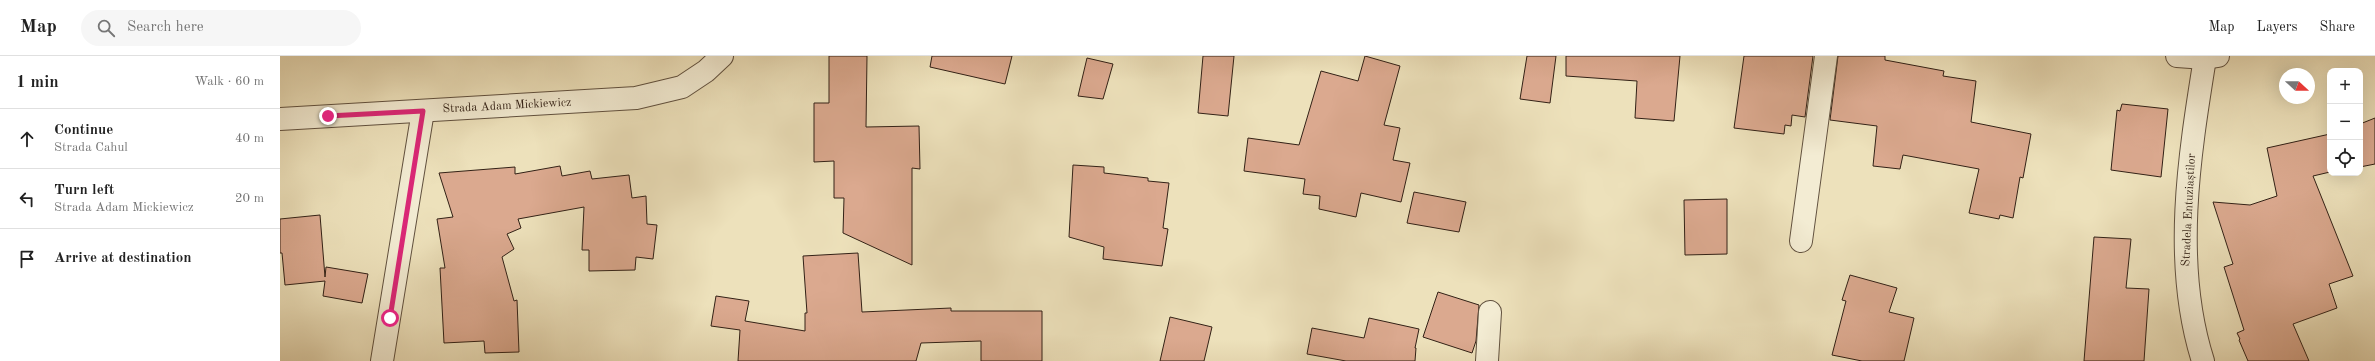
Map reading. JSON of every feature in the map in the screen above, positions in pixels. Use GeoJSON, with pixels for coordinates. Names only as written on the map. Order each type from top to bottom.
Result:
{"type":"FeatureCollection","features":[{"type":"Feature","properties":{"kind":"street","name":"Strada Adam Mickiewicz"},"geometry":{"type":"LineString","coordinates":[[280,119],[636,98],[682,87],[706,71],[722,56]]}},
{"type":"Feature","properties":{"kind":"street"},"geometry":{"type":"LineString","coordinates":[[1802,241],[1826,56]]}},
{"type":"Feature","properties":{"kind":"street"},"geometry":{"type":"LineString","coordinates":[[2177,56],[2211,57]]}},
{"type":"Feature","properties":{"kind":"street","name":"Stradela Entuziaștilor"},"geometry":{"type":"LineString","coordinates":[[2203,361],[2193,330],[2187,290],[2186,244],[2193,139],[2211,57]]}},
{"type":"Feature","properties":{"kind":"street"},"geometry":{"type":"LineString","coordinates":[[382,361],[423,111]]}},
{"type":"Feature","properties":{"kind":"street"},"geometry":{"type":"LineString","coordinates":[[1487,361],[1490,312]]}},
{"type":"Feature","properties":{"kind":"building"},"geometry":{"type":"Polygon","coordinates":[[[829,56],[867,56],[866,127],[919,126],[920,169],[912,168],[912,265],[843,233],[844,198],[834,198],[834,161],[814,162],[814,103],[829,103],[829,56]]]}},
{"type":"Feature","properties":{"kind":"building"},"geometry":{"type":"Polygon","coordinates":[[[932,56],[1012,56],[1005,84],[930,67],[932,56]]]}},
{"type":"Feature","properties":{"kind":"building"},"geometry":{"type":"Polygon","coordinates":[[[1203,56],[1234,56],[1228,116],[1198,113],[1203,56]]]}},
{"type":"Feature","properties":{"kind":"building"},"geometry":{"type":"Polygon","coordinates":[[[1365,56],[1400,66],[1384,125],[1400,128],[1393,160],[1410,163],[1401,202],[1361,193],[1356,217],[1319,209],[1320,196],[1303,194],[1305,179],[1244,171],[1248,138],[1299,145],[1321,71],[1358,81],[1365,56]]]}},
{"type":"Feature","properties":{"kind":"building"},"geometry":{"type":"Polygon","coordinates":[[[1527,56],[1556,56],[1550,103],[1520,99],[1527,56]]]}},
{"type":"Feature","properties":{"kind":"building"},"geometry":{"type":"Polygon","coordinates":[[[1566,56],[1680,56],[1674,121],[1635,118],[1637,81],[1566,76],[1566,56]]]}},
{"type":"Feature","properties":{"kind":"building"},"geometry":{"type":"Polygon","coordinates":[[[1744,56],[1813,56],[1805,117],[1792,115],[1791,126],[1785,125],[1784,134],[1734,128],[1744,56]]]}},
{"type":"Feature","properties":{"kind":"building"},"geometry":{"type":"Polygon","coordinates":[[[1838,56],[1885,56],[1885,60],[1944,71],[1943,76],[1976,81],[1971,122],[2031,134],[2023,178],[2020,177],[2013,218],[2000,215],[1999,219],[1969,213],[1979,169],[1903,155],[1900,169],[1873,166],[1877,126],[1830,120],[1838,56]]]}},
{"type":"Feature","properties":{"kind":"building"},"geometry":{"type":"Polygon","coordinates":[[[1087,58],[1113,64],[1103,99],[1078,96],[1087,58]]]}},
{"type":"Feature","properties":{"kind":"building"},"geometry":{"type":"Polygon","coordinates":[[[2122,104],[2168,109],[2161,177],[2111,170],[2117,110],[2120,111],[2122,104]]]}},
{"type":"Feature","properties":{"kind":"building"},"geometry":{"type":"Polygon","coordinates":[[[2375,118],[2375,164],[2363,166],[2363,140],[2363,123],[2375,118]]]}},
{"type":"Feature","properties":{"kind":"building"},"geometry":{"type":"Polygon","coordinates":[[[2327,135],[2327,173],[2313,176],[2353,276],[2329,284],[2337,308],[2293,324],[2309,361],[2248,361],[2237,333],[2244,330],[2224,267],[2233,264],[2213,202],[2250,205],[2277,196],[2267,148],[2327,135]]]}},
{"type":"Feature","properties":{"kind":"building"},"geometry":{"type":"Polygon","coordinates":[[[1073,165],[1104,167],[1104,173],[1148,178],[1148,181],[1169,183],[1163,228],[1168,229],[1162,266],[1103,259],[1104,247],[1069,237],[1073,165]]]}},
{"type":"Feature","properties":{"kind":"building"},"geometry":{"type":"Polygon","coordinates":[[[560,166],[562,176],[590,171],[592,179],[629,175],[632,198],[646,196],[647,224],[657,225],[653,259],[636,257],[635,270],[589,271],[589,250],[582,250],[584,207],[518,219],[521,228],[507,234],[514,249],[502,257],[514,301],[517,300],[519,352],[485,353],[484,341],[444,343],[440,268],[445,268],[437,219],[453,217],[439,173],[515,167],[515,174],[560,166]]]}},
{"type":"Feature","properties":{"kind":"building"},"geometry":{"type":"Polygon","coordinates":[[[1414,192],[1466,202],[1459,232],[1407,223],[1414,192]]]}},
{"type":"Feature","properties":{"kind":"building"},"geometry":{"type":"Polygon","coordinates":[[[1727,199],[1727,254],[1685,255],[1684,200],[1727,199]]]}},
{"type":"Feature","properties":{"kind":"building"},"geometry":{"type":"Polygon","coordinates":[[[320,215],[325,277],[326,267],[368,274],[362,303],[323,296],[325,281],[285,285],[282,253],[280,253],[280,219],[320,215]]]}},
{"type":"Feature","properties":{"kind":"building"},"geometry":{"type":"Polygon","coordinates":[[[2094,237],[2131,239],[2126,288],[2149,289],[2144,361],[2084,361],[2094,237]]]}},
{"type":"Feature","properties":{"kind":"building"},"geometry":{"type":"Polygon","coordinates":[[[858,253],[862,312],[951,308],[951,311],[1042,311],[1042,361],[981,361],[981,341],[921,343],[916,361],[738,361],[740,330],[711,326],[716,296],[749,301],[745,321],[805,331],[805,313],[807,313],[803,256],[858,253]]]}},
{"type":"Feature","properties":{"kind":"building"},"geometry":{"type":"Polygon","coordinates":[[[1850,275],[1897,288],[1889,312],[1914,318],[1904,361],[1862,361],[1832,355],[1846,301],[1842,300],[1850,275]]]}},
{"type":"Feature","properties":{"kind":"building"},"geometry":{"type":"Polygon","coordinates":[[[1438,292],[1479,305],[1476,341],[1472,353],[1423,337],[1438,292]]]}},
{"type":"Feature","properties":{"kind":"building"},"geometry":{"type":"Polygon","coordinates":[[[1170,317],[1212,327],[1204,361],[1160,361],[1170,317]]]}},
{"type":"Feature","properties":{"kind":"building"},"geometry":{"type":"Polygon","coordinates":[[[1369,318],[1419,329],[1415,348],[1415,361],[1346,361],[1307,354],[1312,328],[1364,338],[1369,318]]]}},
{"type":"Feature","properties":{"kind":"route"},"geometry":{"type":"LineString","coordinates":[[328,116],[423,111],[390,318]]}}]}
